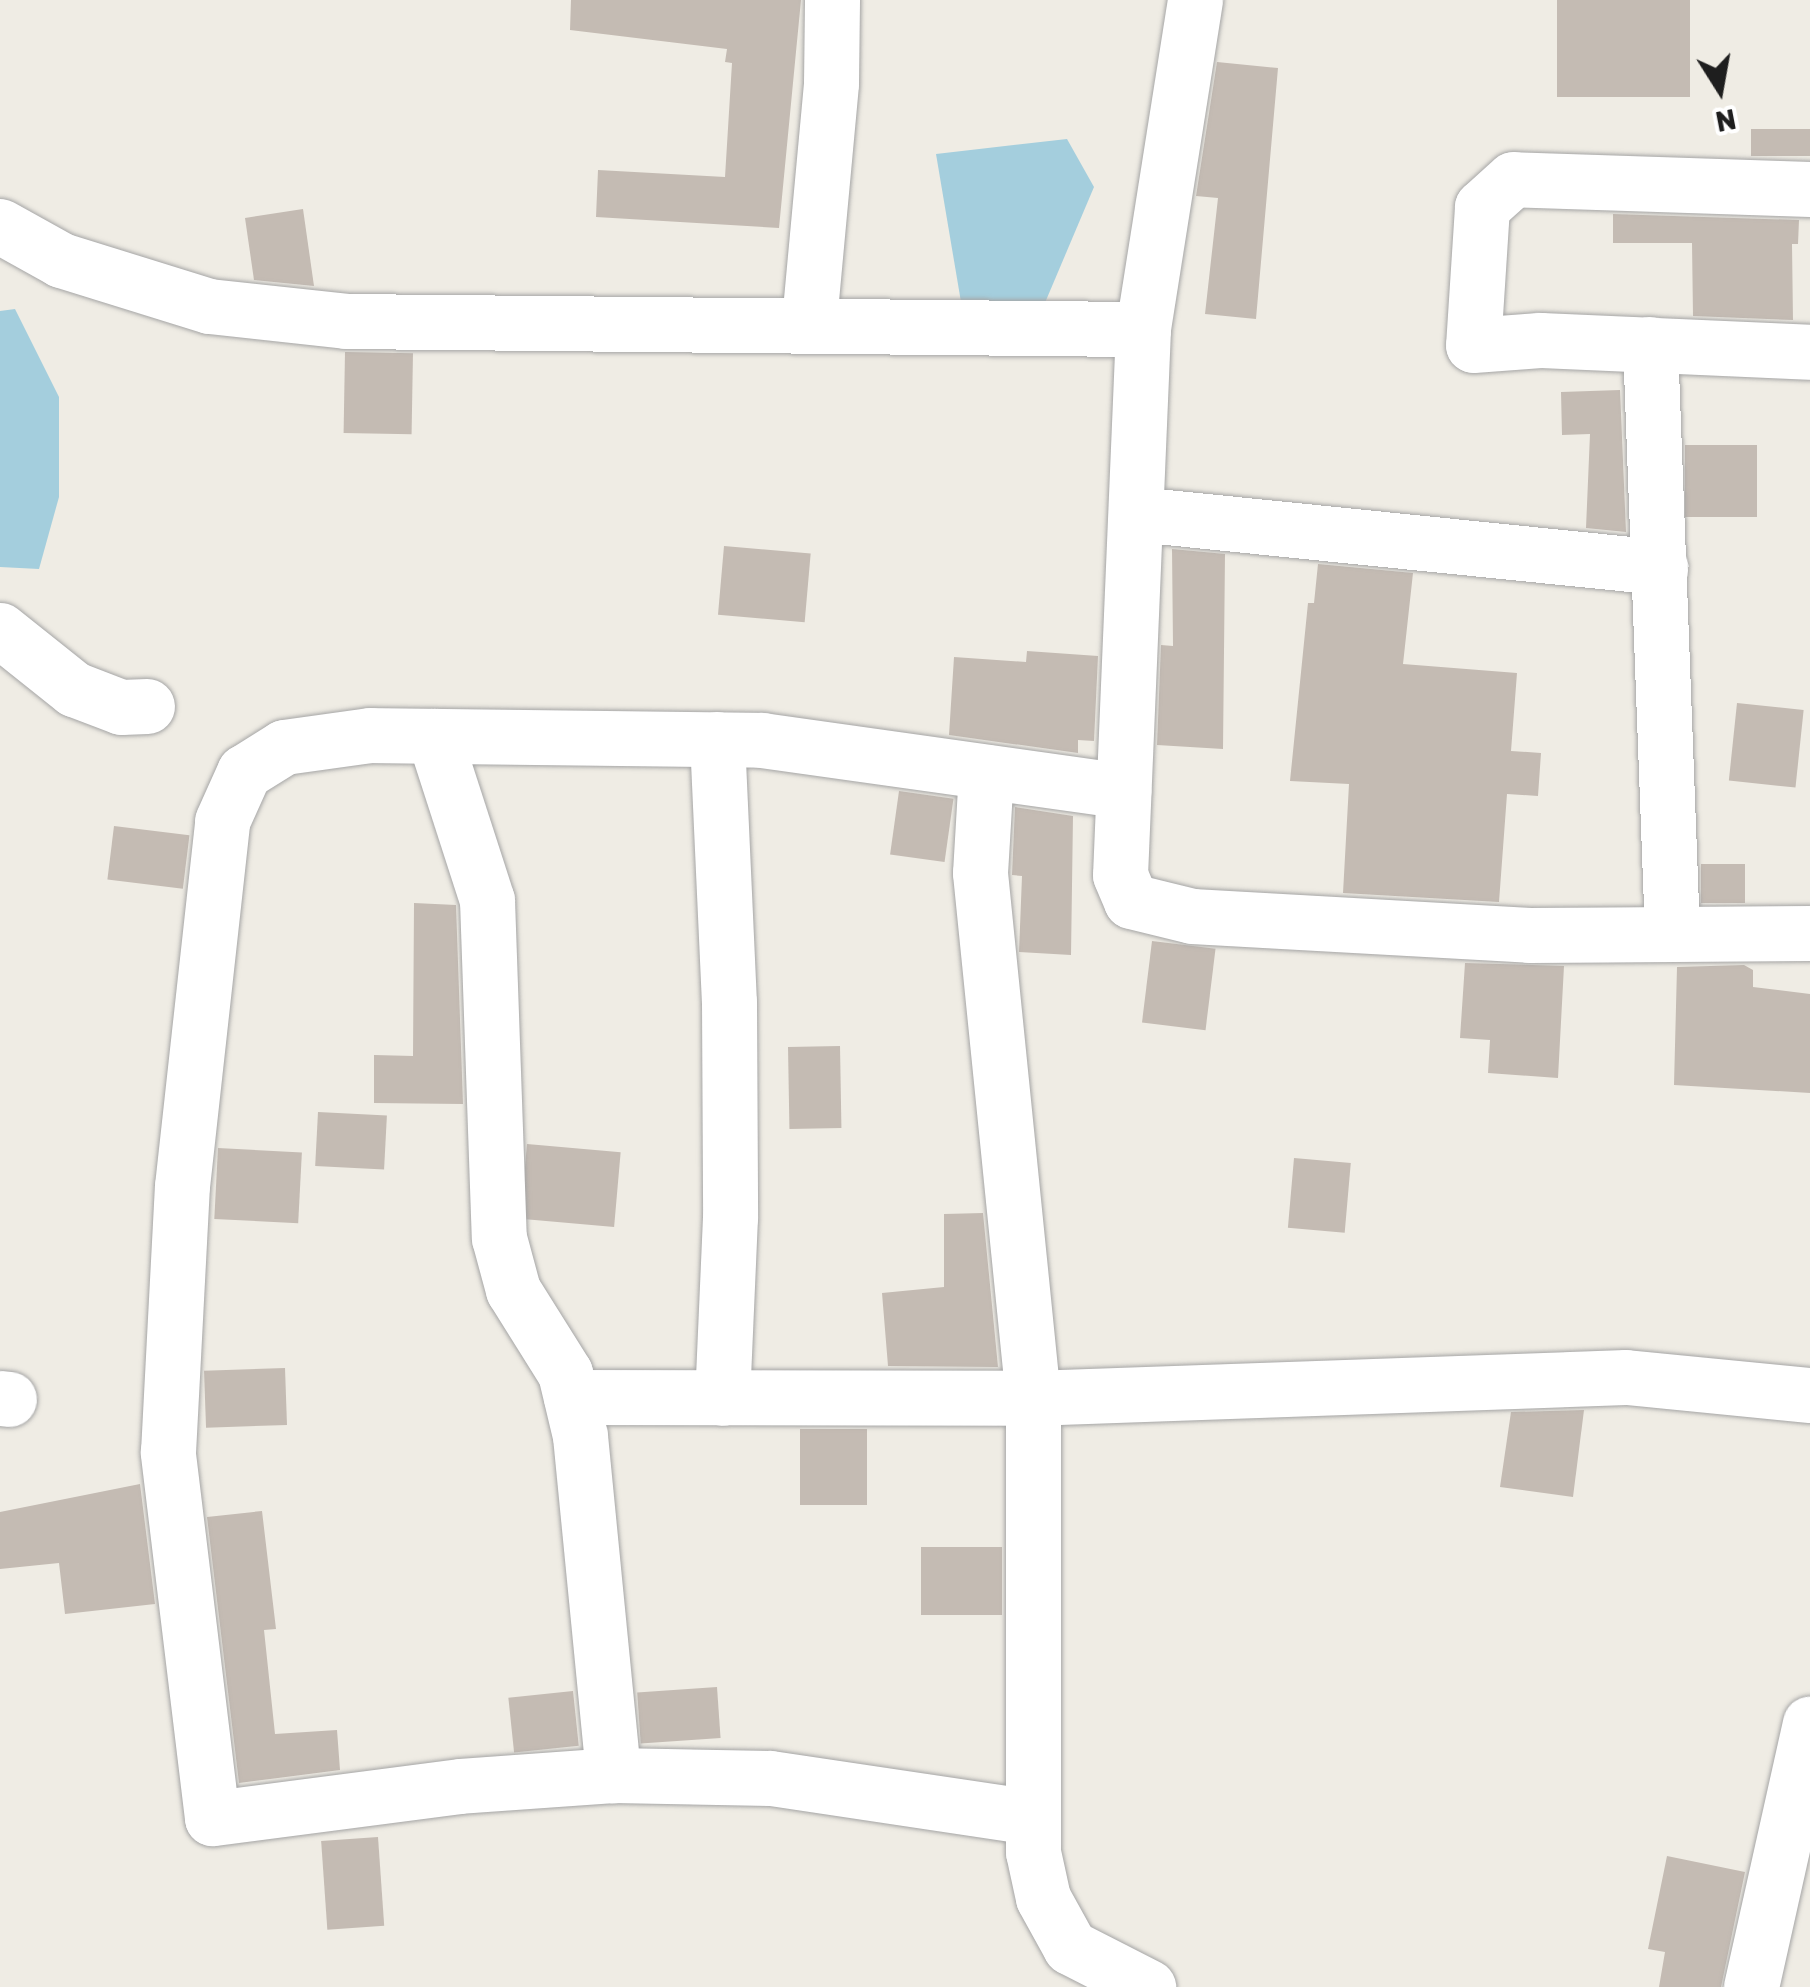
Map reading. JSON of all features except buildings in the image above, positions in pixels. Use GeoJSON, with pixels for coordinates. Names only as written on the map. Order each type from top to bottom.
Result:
{"type":"FeatureCollection","features":[{"type":"Feature","properties":{"kind":"street"},"geometry":{"type":"LineString","coordinates":[[809,321],[831,83],[832,0]]}},
{"type":"Feature","properties":{"kind":"street"},"geometry":{"type":"LineString","coordinates":[[1195,0],[1143,329],[1120,875],[1131,900],[1160,911],[1529,935],[1810,932]]}},
{"type":"Feature","properties":{"kind":"street"},"geometry":{"type":"LineString","coordinates":[[1810,190],[1513,180],[1496,189],[1482,206],[1472,345],[1540,340],[1810,352]]}},
{"type":"Feature","properties":{"kind":"street"},"geometry":{"type":"LineString","coordinates":[[0,226],[61,260],[209,306],[346,322],[809,321],[1012,332],[1143,329]]}},
{"type":"Feature","properties":{"kind":"street"},"geometry":{"type":"LineString","coordinates":[[1650,344],[1672,934]]}},
{"type":"Feature","properties":{"kind":"street"},"geometry":{"type":"LineString","coordinates":[[1137,514],[1660,566]]}},
{"type":"Feature","properties":{"kind":"street"},"geometry":{"type":"LineString","coordinates":[[0,630],[74,688],[121,707],[147,706]]}},
{"type":"Feature","properties":{"kind":"street"},"geometry":{"type":"LineString","coordinates":[[1032,1817],[770,1778],[613,1775],[460,1786],[212,1818],[168,1452],[182,1186],[222,821],[244,772],[284,747],[370,735],[717,739],[1123,791]]}},
{"type":"Feature","properties":{"kind":"street"},"geometry":{"type":"LineString","coordinates":[[434,736],[487,900],[499,1238],[514,1290],[565,1373],[571,1398],[613,1775]]}},
{"type":"Feature","properties":{"kind":"street"},"geometry":{"type":"LineString","coordinates":[[717,739],[729,1021],[722,1398]]}},
{"type":"Feature","properties":{"kind":"street"},"geometry":{"type":"LineString","coordinates":[[986,772],[980,872],[1033,1398],[1032,1817],[1043,1898],[1070,1947],[1148,1987]]}},
{"type":"Feature","properties":{"kind":"street"},"geometry":{"type":"LineString","coordinates":[[571,1398],[1033,1398],[1626,1377],[1810,1394]]}},
{"type":"Feature","properties":{"kind":"street"},"geometry":{"type":"LineString","coordinates":[[1751,1987],[1810,1724]]}},
{"type":"Feature","properties":{"kind":"water"},"geometry":{"type":"Polygon","coordinates":[[[1067,139],[1094,187],[1036,324],[961,302],[936,154],[1067,139]]]}},
{"type":"Feature","properties":{"kind":"water"},"geometry":{"type":"Polygon","coordinates":[[[15,309],[59,397],[59,497],[39,569],[0,567],[0,311],[15,309]]]}}]}
